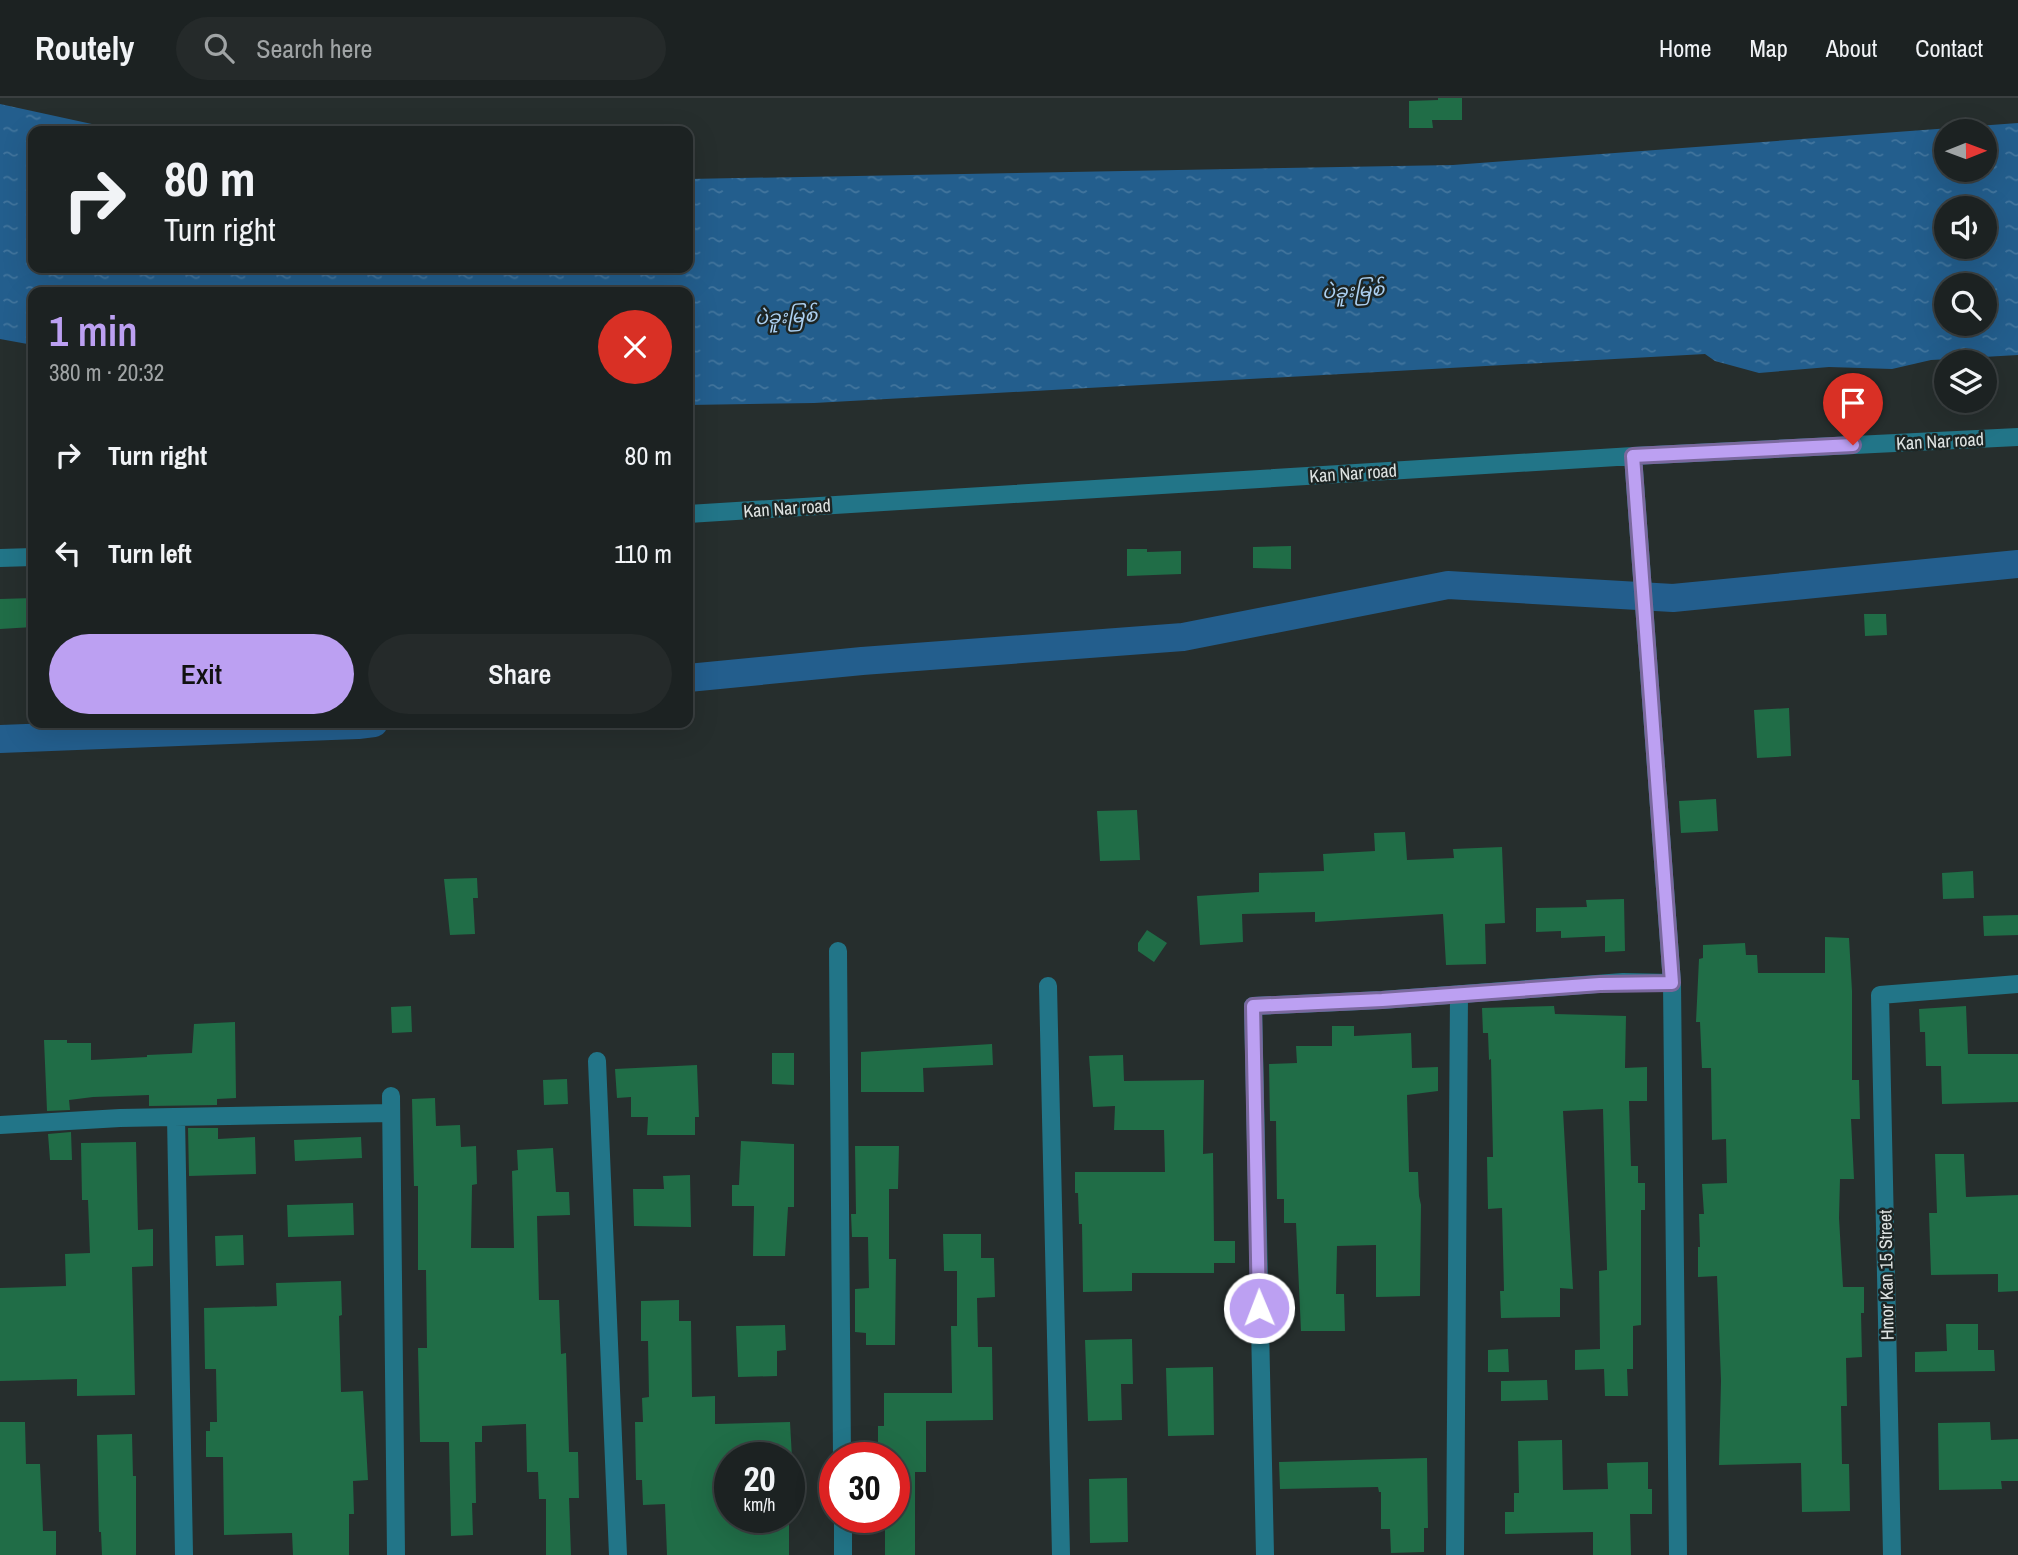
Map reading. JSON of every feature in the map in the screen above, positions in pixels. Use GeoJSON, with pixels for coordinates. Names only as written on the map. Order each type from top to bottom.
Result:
{"type":"FeatureCollection","features":[{"type":"Feature","properties":{"kind":"street","name":"Kan Nar road"},"geometry":{"type":"LineString","coordinates":[[693,514],[1633,456],[2018,438]]}},
{"type":"Feature","properties":{"kind":"street"},"geometry":{"type":"LineString","coordinates":[[1633,456],[1672,983],[1678,1555]]}},
{"type":"Feature","properties":{"kind":"street"},"geometry":{"type":"LineString","coordinates":[[0,558],[28,557]]}},
{"type":"Feature","properties":{"kind":"street"},"geometry":{"type":"LineString","coordinates":[[838,951],[842,1442]]}},
{"type":"Feature","properties":{"kind":"street"},"geometry":{"type":"LineString","coordinates":[[1265,1555],[1253,1006],[1382,1000],[1623,982],[1672,983]]}},
{"type":"Feature","properties":{"kind":"street","name":"Hmor Kan 15 Street"},"geometry":{"type":"LineString","coordinates":[[1892,1555],[1880,995],[2018,984]]}},
{"type":"Feature","properties":{"kind":"street"},"geometry":{"type":"LineString","coordinates":[[1048,986],[1061,1555]]}},
{"type":"Feature","properties":{"kind":"street"},"geometry":{"type":"LineString","coordinates":[[1455,1555],[1460,994]]}},
{"type":"Feature","properties":{"kind":"street"},"geometry":{"type":"LineString","coordinates":[[597,1061],[618,1555]]}},
{"type":"Feature","properties":{"kind":"street"},"geometry":{"type":"LineString","coordinates":[[0,1125],[391,1105],[397,1555]]}},
{"type":"Feature","properties":{"kind":"street"},"geometry":{"type":"LineString","coordinates":[[176,1117],[184,1555]]}},
{"type":"Feature","properties":{"kind":"street"},"geometry":{"type":"LineString","coordinates":[[843,1533],[843,1555]]}},
{"type":"Feature","properties":{"kind":"water","name":"ပဲခူးမြစ်"},"geometry":{"type":"Polygon","coordinates":[[[0,104],[101,126],[28,126],[28,273],[693,273],[693,179],[1453,165],[1934,129],[1934,182],[1997,182],[1997,125],[2018,123],[2018,355],[1997,356],[1997,350],[1934,350],[1934,360],[1892,369],[1829,367],[1759,373],[1715,361],[1705,354],[814,403],[693,405],[693,287],[28,287],[28,344],[0,339],[0,104]]]}},
{"type":"Feature","properties":{"kind":"building"},"geometry":{"type":"Polygon","coordinates":[[[1462,98],[1462,120],[1432,120],[1433,128],[1409,128],[1409,101],[1462,98]]]}},
{"type":"Feature","properties":{"kind":"building"},"geometry":{"type":"Polygon","coordinates":[[[1291,546],[1291,569],[1253,568],[1253,547],[1291,546]]]}},
{"type":"Feature","properties":{"kind":"building"},"geometry":{"type":"Polygon","coordinates":[[[1127,549],[1147,549],[1147,552],[1181,551],[1181,574],[1127,576],[1127,549]]]}},
{"type":"Feature","properties":{"kind":"building"},"geometry":{"type":"Polygon","coordinates":[[[28,598],[28,627],[0,629],[0,599],[28,598]]]}},
{"type":"Feature","properties":{"kind":"building"},"geometry":{"type":"Polygon","coordinates":[[[1864,614],[1886,614],[1887,635],[1865,636],[1864,614]]]}},
{"type":"Feature","properties":{"kind":"building"},"geometry":{"type":"Polygon","coordinates":[[[1789,708],[1791,756],[1757,758],[1754,710],[1789,708]]]}},
{"type":"Feature","properties":{"kind":"building"},"geometry":{"type":"Polygon","coordinates":[[[1716,799],[1718,831],[1681,833],[1679,801],[1716,799]]]}},
{"type":"Feature","properties":{"kind":"building"},"geometry":{"type":"Polygon","coordinates":[[[1137,810],[1140,860],[1100,861],[1097,811],[1137,810]]]}},
{"type":"Feature","properties":{"kind":"building"},"geometry":{"type":"Polygon","coordinates":[[[1405,832],[1407,860],[1454,858],[1453,849],[1502,847],[1505,923],[1485,924],[1486,964],[1446,965],[1443,914],[1315,922],[1315,912],[1242,914],[1243,942],[1200,945],[1197,896],[1259,892],[1259,873],[1324,871],[1323,854],[1375,851],[1374,833],[1405,832]]]}},
{"type":"Feature","properties":{"kind":"building"},"geometry":{"type":"Polygon","coordinates":[[[1973,871],[1974,898],[1943,899],[1942,873],[1973,871]]]}},
{"type":"Feature","properties":{"kind":"building"},"geometry":{"type":"Polygon","coordinates":[[[477,878],[478,898],[473,898],[475,934],[450,935],[444,879],[477,878]]]}},
{"type":"Feature","properties":{"kind":"building"},"geometry":{"type":"Polygon","coordinates":[[[1624,899],[1625,951],[1605,952],[1605,936],[1561,938],[1561,931],[1536,932],[1536,908],[1587,907],[1586,900],[1624,899]]]}},
{"type":"Feature","properties":{"kind":"building"},"geometry":{"type":"Polygon","coordinates":[[[2018,915],[2018,935],[1984,936],[1983,916],[2018,915]]]}},
{"type":"Feature","properties":{"kind":"building"},"geometry":{"type":"Polygon","coordinates":[[[1147,930],[1167,943],[1154,962],[1138,951],[1138,943],[1147,930]]]}},
{"type":"Feature","properties":{"kind":"building"},"geometry":{"type":"Polygon","coordinates":[[[1825,937],[1849,938],[1852,1080],[1859,1080],[1860,1119],[1851,1119],[1854,1179],[1840,1179],[1839,1218],[1843,1287],[1864,1287],[1864,1313],[1861,1313],[1862,1357],[1846,1358],[1847,1406],[1841,1406],[1842,1464],[1849,1464],[1850,1511],[1802,1512],[1801,1463],[1719,1465],[1721,1381],[1717,1276],[1698,1277],[1698,1247],[1699,1214],[1704,1214],[1702,1184],[1727,1183],[1726,1139],[1712,1140],[1711,1068],[1702,1068],[1700,1022],[1696,1022],[1699,959],[1703,958],[1703,945],[1745,943],[1746,955],[1757,955],[1758,973],[1825,973],[1825,937]]]}},
{"type":"Feature","properties":{"kind":"building"},"geometry":{"type":"Polygon","coordinates":[[[411,1006],[412,1032],[392,1033],[391,1007],[411,1006]]]}},
{"type":"Feature","properties":{"kind":"building"},"geometry":{"type":"Polygon","coordinates":[[[1554,1006],[1555,1014],[1626,1016],[1625,1068],[1647,1067],[1647,1101],[1629,1101],[1631,1166],[1638,1166],[1638,1183],[1645,1183],[1645,1210],[1641,1210],[1641,1325],[1633,1326],[1633,1369],[1627,1369],[1628,1396],[1605,1396],[1604,1369],[1575,1370],[1575,1350],[1600,1349],[1599,1271],[1607,1270],[1603,1109],[1563,1111],[1573,1289],[1560,1288],[1560,1317],[1501,1318],[1500,1291],[1504,1291],[1502,1208],[1488,1209],[1487,1157],[1493,1157],[1491,1059],[1489,1060],[1488,1033],[1483,1033],[1482,1008],[1554,1006]]]}},
{"type":"Feature","properties":{"kind":"building"},"geometry":{"type":"Polygon","coordinates":[[[1966,1006],[1968,1054],[2018,1054],[2018,1102],[1942,1104],[1941,1066],[1926,1066],[1925,1032],[1920,1032],[1919,1009],[1966,1006]]]}},
{"type":"Feature","properties":{"kind":"building"},"geometry":{"type":"Polygon","coordinates":[[[235,1022],[236,1098],[217,1099],[217,1105],[149,1106],[149,1095],[93,1097],[69,1100],[70,1110],[47,1111],[44,1040],[91,1043],[91,1060],[192,1053],[194,1024],[235,1022]]]}},
{"type":"Feature","properties":{"kind":"building"},"geometry":{"type":"Polygon","coordinates":[[[1332,1026],[1354,1026],[1354,1036],[1411,1033],[1412,1068],[1438,1067],[1438,1091],[1407,1095],[1409,1172],[1418,1172],[1421,1205],[1420,1296],[1376,1297],[1376,1245],[1337,1246],[1336,1294],[1344,1294],[1345,1331],[1301,1331],[1296,1223],[1284,1223],[1284,1199],[1277,1199],[1276,1121],[1270,1121],[1269,1064],[1297,1063],[1296,1046],[1332,1046],[1332,1026]]]}},
{"type":"Feature","properties":{"kind":"building"},"geometry":{"type":"Polygon","coordinates":[[[992,1044],[993,1065],[923,1068],[924,1092],[861,1092],[861,1052],[992,1044]]]}},
{"type":"Feature","properties":{"kind":"building"},"geometry":{"type":"Polygon","coordinates":[[[772,1053],[794,1053],[794,1085],[772,1084],[772,1053]]]}},
{"type":"Feature","properties":{"kind":"building"},"geometry":{"type":"Polygon","coordinates":[[[1123,1055],[1124,1081],[1204,1080],[1203,1154],[1213,1153],[1214,1241],[1235,1241],[1235,1263],[1214,1263],[1214,1273],[1132,1273],[1132,1291],[1083,1292],[1082,1224],[1079,1224],[1075,1172],[1165,1172],[1164,1130],[1114,1130],[1115,1106],[1093,1107],[1089,1056],[1123,1055]]]}},
{"type":"Feature","properties":{"kind":"building"},"geometry":{"type":"Polygon","coordinates":[[[697,1065],[699,1117],[695,1117],[695,1135],[647,1135],[648,1117],[631,1117],[631,1097],[617,1098],[615,1069],[697,1065]]]}},
{"type":"Feature","properties":{"kind":"building"},"geometry":{"type":"Polygon","coordinates":[[[567,1079],[568,1104],[544,1105],[543,1080],[567,1079]]]}},
{"type":"Feature","properties":{"kind":"building"},"geometry":{"type":"Polygon","coordinates":[[[435,1098],[436,1126],[460,1125],[461,1147],[476,1146],[477,1184],[472,1185],[471,1248],[514,1248],[512,1171],[518,1170],[517,1150],[553,1148],[556,1192],[569,1192],[570,1215],[537,1216],[539,1300],[559,1300],[561,1354],[566,1353],[569,1452],[578,1452],[579,1498],[569,1498],[571,1555],[546,1555],[546,1499],[539,1499],[538,1472],[527,1472],[526,1424],[482,1426],[482,1442],[475,1442],[476,1503],[472,1503],[473,1535],[451,1536],[449,1442],[420,1442],[418,1348],[427,1348],[426,1270],[418,1270],[418,1186],[414,1186],[412,1099],[435,1098]]]}},
{"type":"Feature","properties":{"kind":"building"},"geometry":{"type":"Polygon","coordinates":[[[188,1128],[218,1128],[218,1139],[255,1137],[256,1174],[189,1176],[188,1128]]]}},
{"type":"Feature","properties":{"kind":"building"},"geometry":{"type":"Polygon","coordinates":[[[71,1132],[72,1160],[50,1160],[48,1134],[71,1132]]]}},
{"type":"Feature","properties":{"kind":"building"},"geometry":{"type":"Polygon","coordinates":[[[361,1137],[362,1158],[295,1161],[294,1140],[361,1137]]]}},
{"type":"Feature","properties":{"kind":"building"},"geometry":{"type":"Polygon","coordinates":[[[741,1141],[794,1144],[794,1207],[788,1207],[785,1256],[753,1256],[754,1206],[732,1206],[732,1185],[739,1185],[741,1141]]]}},
{"type":"Feature","properties":{"kind":"building"},"geometry":{"type":"Polygon","coordinates":[[[136,1142],[138,1230],[153,1229],[153,1266],[132,1267],[135,1395],[77,1396],[77,1379],[0,1381],[0,1288],[66,1286],[65,1254],[90,1253],[88,1200],[82,1200],[81,1143],[136,1142]]]}},
{"type":"Feature","properties":{"kind":"building"},"geometry":{"type":"Polygon","coordinates":[[[855,1146],[899,1146],[898,1189],[889,1189],[889,1259],[896,1259],[895,1345],[866,1345],[866,1333],[855,1332],[855,1289],[869,1288],[868,1237],[852,1237],[851,1214],[856,1214],[855,1146]]]}},
{"type":"Feature","properties":{"kind":"building"},"geometry":{"type":"Polygon","coordinates":[[[1935,1154],[1964,1154],[1966,1197],[2018,1195],[2018,1291],[1998,1292],[1998,1274],[1931,1275],[1929,1213],[1937,1213],[1935,1154]]]}},
{"type":"Feature","properties":{"kind":"building"},"geometry":{"type":"Polygon","coordinates":[[[690,1175],[691,1227],[634,1226],[633,1189],[664,1189],[663,1176],[690,1175]]]}},
{"type":"Feature","properties":{"kind":"building"},"geometry":{"type":"Polygon","coordinates":[[[353,1203],[354,1235],[288,1237],[287,1205],[353,1203]]]}},
{"type":"Feature","properties":{"kind":"building"},"geometry":{"type":"Polygon","coordinates":[[[943,1234],[981,1234],[981,1258],[994,1258],[995,1297],[977,1298],[978,1347],[992,1347],[993,1420],[926,1421],[926,1472],[915,1472],[915,1555],[885,1555],[885,1533],[910,1533],[910,1442],[878,1442],[878,1426],[884,1426],[884,1393],[952,1393],[951,1326],[957,1326],[957,1271],[944,1271],[943,1234]]]}},
{"type":"Feature","properties":{"kind":"building"},"geometry":{"type":"Polygon","coordinates":[[[243,1235],[244,1265],[216,1266],[215,1236],[243,1235]]]}},
{"type":"Feature","properties":{"kind":"building"},"geometry":{"type":"Polygon","coordinates":[[[341,1281],[341,1392],[363,1391],[368,1480],[353,1481],[354,1514],[349,1514],[349,1555],[293,1555],[292,1533],[224,1535],[223,1457],[206,1457],[206,1431],[210,1431],[210,1422],[217,1422],[216,1369],[205,1369],[204,1308],[277,1306],[276,1283],[341,1281]]]}},
{"type":"Feature","properties":{"kind":"building"},"geometry":{"type":"Polygon","coordinates":[[[679,1300],[679,1321],[691,1321],[692,1397],[715,1396],[715,1424],[790,1422],[791,1442],[714,1442],[714,1533],[789,1533],[789,1555],[667,1555],[665,1504],[643,1505],[642,1480],[636,1480],[635,1422],[643,1422],[642,1398],[649,1397],[648,1341],[641,1341],[641,1301],[679,1300]]]}},
{"type":"Feature","properties":{"kind":"building"},"geometry":{"type":"Polygon","coordinates":[[[1946,1324],[1978,1324],[1978,1350],[1994,1350],[1995,1371],[1915,1372],[1915,1352],[1947,1351],[1946,1324]]]}},
{"type":"Feature","properties":{"kind":"building"},"geometry":{"type":"Polygon","coordinates":[[[785,1325],[786,1350],[777,1351],[777,1376],[738,1377],[736,1326],[785,1325]]]}},
{"type":"Feature","properties":{"kind":"building"},"geometry":{"type":"Polygon","coordinates":[[[1132,1339],[1133,1384],[1121,1384],[1122,1420],[1088,1421],[1085,1340],[1132,1339]]]}},
{"type":"Feature","properties":{"kind":"building"},"geometry":{"type":"Polygon","coordinates":[[[1508,1349],[1509,1372],[1488,1372],[1488,1350],[1508,1349]]]}},
{"type":"Feature","properties":{"kind":"building"},"geometry":{"type":"Polygon","coordinates":[[[1213,1367],[1214,1435],[1168,1436],[1166,1368],[1213,1367]]]}},
{"type":"Feature","properties":{"kind":"building"},"geometry":{"type":"Polygon","coordinates":[[[1547,1380],[1548,1400],[1501,1401],[1501,1381],[1547,1380]]]}},
{"type":"Feature","properties":{"kind":"building"},"geometry":{"type":"Polygon","coordinates":[[[0,1422],[25,1422],[26,1464],[40,1464],[43,1531],[56,1531],[56,1555],[0,1555],[0,1422]]]}},
{"type":"Feature","properties":{"kind":"building"},"geometry":{"type":"Polygon","coordinates":[[[1990,1422],[1991,1440],[2018,1439],[2018,1481],[2001,1481],[2002,1489],[1939,1490],[1938,1423],[1990,1422]]]}},
{"type":"Feature","properties":{"kind":"building"},"geometry":{"type":"Polygon","coordinates":[[[132,1434],[133,1476],[136,1476],[136,1555],[102,1555],[97,1435],[132,1434]]]}},
{"type":"Feature","properties":{"kind":"building"},"geometry":{"type":"Polygon","coordinates":[[[1562,1440],[1563,1490],[1608,1489],[1607,1463],[1648,1462],[1652,1514],[1630,1514],[1631,1555],[1593,1555],[1593,1532],[1505,1534],[1505,1512],[1514,1512],[1514,1493],[1519,1493],[1518,1441],[1562,1440]]]}},
{"type":"Feature","properties":{"kind":"building"},"geometry":{"type":"Polygon","coordinates":[[[1427,1458],[1428,1528],[1424,1528],[1424,1552],[1391,1553],[1390,1529],[1381,1529],[1381,1492],[1378,1487],[1280,1489],[1279,1462],[1427,1458]]]}},
{"type":"Feature","properties":{"kind":"building"},"geometry":{"type":"Polygon","coordinates":[[[1127,1478],[1128,1542],[1090,1543],[1089,1479],[1127,1478]]]}},
{"type":"Feature","properties":{"kind":"waterway"},"geometry":{"type":"LineString","coordinates":[[693,678],[862,661],[1183,637],[1448,585],[1673,598],[2018,564]]}},
{"type":"Feature","properties":{"kind":"waterway"},"geometry":{"type":"LineString","coordinates":[[0,739],[281,728]]}},
{"type":"Feature","properties":{"kind":"route"},"geometry":{"type":"LineString","coordinates":[[1259,1308],[1253,1006],[1382,1000],[1623,982],[1672,983],[1633,456],[1853,445]]}}]}
